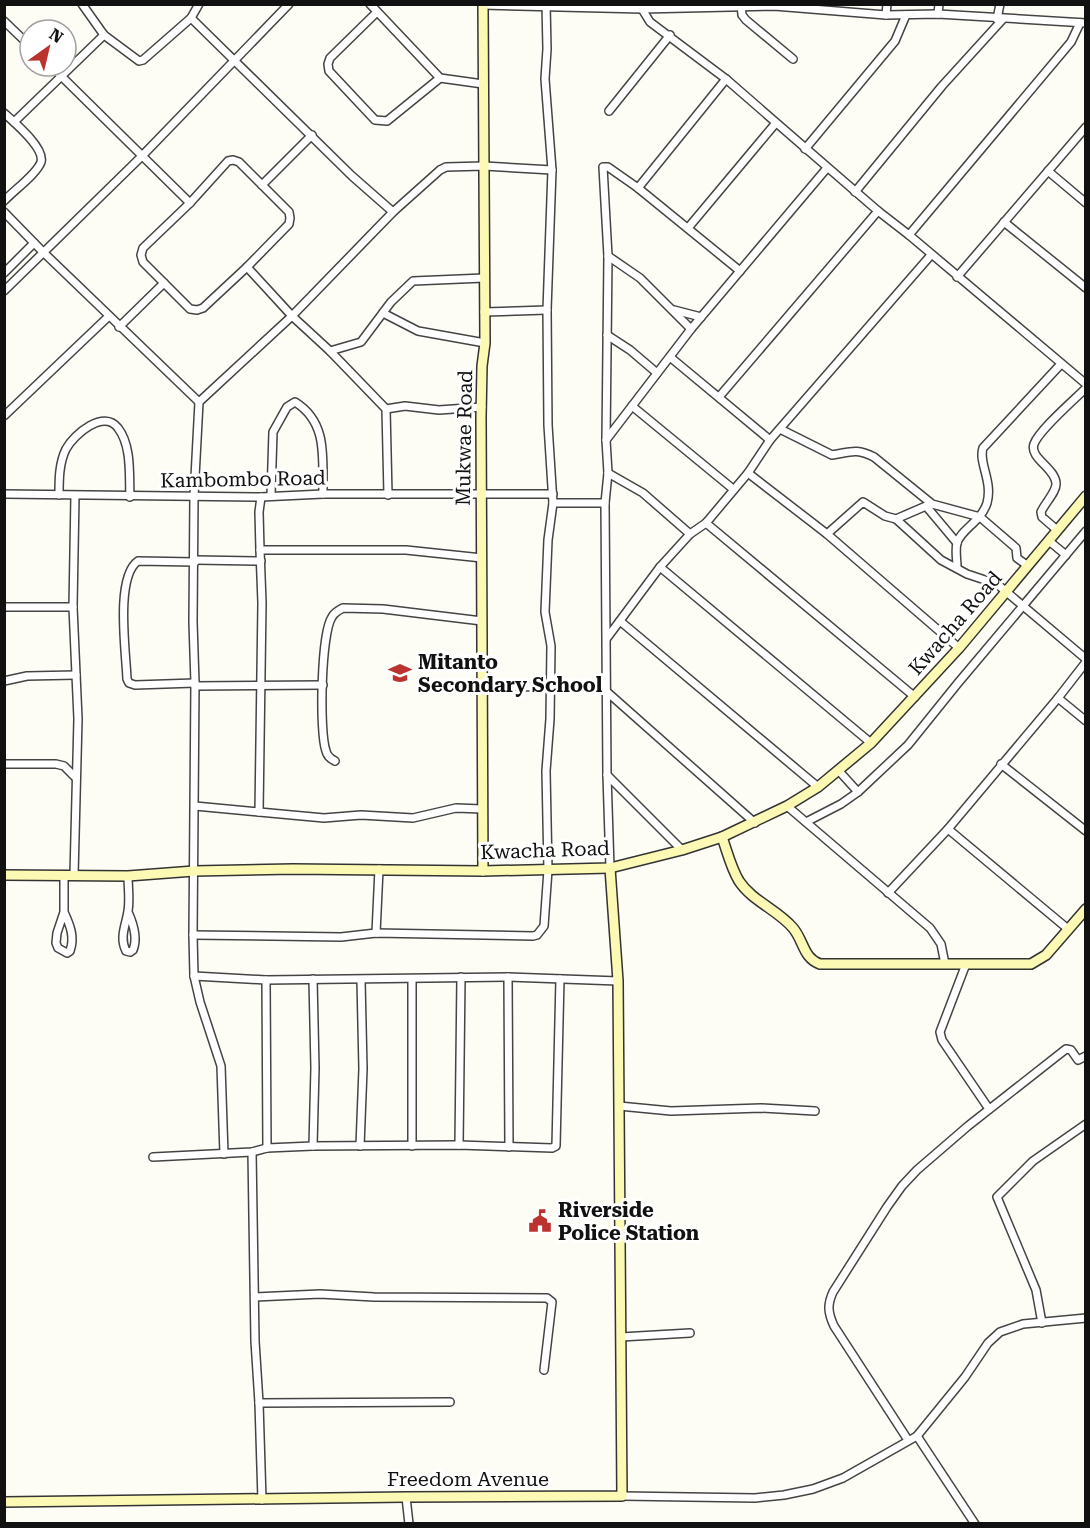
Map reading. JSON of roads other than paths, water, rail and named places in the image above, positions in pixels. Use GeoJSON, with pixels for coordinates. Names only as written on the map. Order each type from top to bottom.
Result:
{"type":"FeatureCollection","features":[{"type":"Feature","properties":{"kind":"main road","name":"Mukwae Road"},"geometry":{"type":"LineString","coordinates":[[483,5],[485,343],[482,366],[481,494],[483,871]]}},
{"type":"Feature","properties":{"kind":"main road","name":"Kwacha Road"},"geometry":{"type":"LineString","coordinates":[[4,875],[128,876],[194,871],[379,869],[483,871],[610,868],[682,850],[722,837],[755,823],[818,787],[871,743],[959,648],[1084,500]]}},
{"type":"Feature","properties":{"kind":"main road"},"geometry":{"type":"LineString","coordinates":[[722,837],[738,880],[744,888],[795,930],[807,956],[820,964],[1031,964],[1046,955],[1086,909]]}},
{"type":"Feature","properties":{"kind":"main road"},"geometry":{"type":"LineString","coordinates":[[610,868],[618,981],[622,1496]]}},
{"type":"Feature","properties":{"kind":"main road","name":"Freedom Avenue"},"geometry":{"type":"LineString","coordinates":[[4,1502],[622,1496]]}},
{"type":"Feature","properties":{"kind":"street"},"geometry":{"type":"LineString","coordinates":[[82,4],[104,35],[137,59],[143,60],[191,18],[199,4]]}},
{"type":"Feature","properties":{"kind":"street"},"geometry":{"type":"LineString","coordinates":[[4,291],[142,156],[289,4]]}},
{"type":"Feature","properties":{"kind":"street"},"geometry":{"type":"LineString","coordinates":[[370,4],[440,78],[483,84]]}},
{"type":"Feature","properties":{"kind":"street"},"geometry":{"type":"LineString","coordinates":[[886,15],[887,4]]}},
{"type":"Feature","properties":{"kind":"street"},"geometry":{"type":"LineString","coordinates":[[938,14],[939,4]]}},
{"type":"Feature","properties":{"kind":"street"},"geometry":{"type":"LineString","coordinates":[[855,192],[1000,19],[1000,4]]}},
{"type":"Feature","properties":{"kind":"street"},"geometry":{"type":"LineString","coordinates":[[483,5],[598,6],[642,9],[775,5],[832,7],[886,15],[938,14],[1083,23],[1071,42],[909,235]]}},
{"type":"Feature","properties":{"kind":"street"},"geometry":{"type":"LineString","coordinates":[[193,935],[341,937],[376,933],[537,935],[544,926],[548,870],[546,771],[551,687],[551,646],[545,612],[548,540],[553,503],[548,425],[546,310],[552,170],[545,79],[546,5]]}},
{"type":"Feature","properties":{"kind":"street"},"geometry":{"type":"LineString","coordinates":[[741,6],[742,15],[746,20],[793,59]]}},
{"type":"Feature","properties":{"kind":"street"},"geometry":{"type":"LineString","coordinates":[[642,9],[650,22],[726,79],[878,212],[1084,380]]}},
{"type":"Feature","properties":{"kind":"street"},"geometry":{"type":"LineString","coordinates":[[377,12],[330,58],[328,64],[329,71],[375,120],[387,121],[440,78]]}},
{"type":"Feature","properties":{"kind":"street"},"geometry":{"type":"LineString","coordinates":[[806,149],[895,41],[906,15]]}},
{"type":"Feature","properties":{"kind":"street"},"geometry":{"type":"LineString","coordinates":[[191,18],[352,176],[393,212]]}},
{"type":"Feature","properties":{"kind":"street"},"geometry":{"type":"LineString","coordinates":[[4,21],[18,34]]}},
{"type":"Feature","properties":{"kind":"street"},"geometry":{"type":"LineString","coordinates":[[78,60],[104,35]]}},
{"type":"Feature","properties":{"kind":"street"},"geometry":{"type":"LineString","coordinates":[[609,111],[670,35]]}},
{"type":"Feature","properties":{"kind":"street"},"geometry":{"type":"LineString","coordinates":[[14,122],[59,78]]}},
{"type":"Feature","properties":{"kind":"street"},"geometry":{"type":"LineString","coordinates":[[63,78],[190,203]]}},
{"type":"Feature","properties":{"kind":"street"},"geometry":{"type":"LineString","coordinates":[[638,188],[726,79]]}},
{"type":"Feature","properties":{"kind":"street"},"geometry":{"type":"LineString","coordinates":[[4,113],[36,145],[41,154],[41,163],[4,201]]}},
{"type":"Feature","properties":{"kind":"street"},"geometry":{"type":"LineString","coordinates":[[688,228],[775,124]]}},
{"type":"Feature","properties":{"kind":"street"},"geometry":{"type":"LineString","coordinates":[[957,277],[1086,127]]}},
{"type":"Feature","properties":{"kind":"street"},"geometry":{"type":"LineString","coordinates":[[262,185],[312,135]]}},
{"type":"Feature","properties":{"kind":"street"},"geometry":{"type":"LineString","coordinates":[[233,160],[239,162],[262,185],[288,212],[290,218],[289,224],[247,267],[203,308],[196,310],[190,309],[142,262],[141,255],[143,248],[190,203],[228,161],[233,160]]}},
{"type":"Feature","properties":{"kind":"street"},"geometry":{"type":"LineString","coordinates":[[224,1154],[221,1066],[194,976],[194,496],[199,402],[292,316],[393,212],[440,170],[446,167],[484,166],[552,170]]}},
{"type":"Feature","properties":{"kind":"street"},"geometry":{"type":"LineString","coordinates":[[610,868],[605,503],[608,473],[606,440],[608,255],[603,166],[608,167],[638,188],[740,271]]}},
{"type":"Feature","properties":{"kind":"street"},"geometry":{"type":"LineString","coordinates":[[606,440],[691,329],[827,168]]}},
{"type":"Feature","properties":{"kind":"street"},"geometry":{"type":"LineString","coordinates":[[1048,171],[1086,203]]}},
{"type":"Feature","properties":{"kind":"street"},"geometry":{"type":"LineString","coordinates":[[4,212],[119,327],[199,402]]}},
{"type":"Feature","properties":{"kind":"street"},"geometry":{"type":"LineString","coordinates":[[719,397],[878,212]]}},
{"type":"Feature","properties":{"kind":"street"},"geometry":{"type":"LineString","coordinates":[[1004,222],[1086,288]]}},
{"type":"Feature","properties":{"kind":"street"},"geometry":{"type":"LineString","coordinates":[[18,276],[7,271],[34,243]]}},
{"type":"Feature","properties":{"kind":"street"},"geometry":{"type":"LineString","coordinates":[[608,255],[640,278],[691,329]]}},
{"type":"Feature","properties":{"kind":"street"},"geometry":{"type":"LineString","coordinates":[[607,638],[660,567],[690,534],[706,522],[748,472],[770,440],[931,255]]}},
{"type":"Feature","properties":{"kind":"street"},"geometry":{"type":"LineString","coordinates":[[247,267],[292,316],[330,351],[386,409],[388,495]]}},
{"type":"Feature","properties":{"kind":"street"},"geometry":{"type":"LineString","coordinates":[[330,351],[360,342],[410,283],[417,279],[484,278]]}},
{"type":"Feature","properties":{"kind":"street"},"geometry":{"type":"LineString","coordinates":[[119,327],[164,283]]}},
{"type":"Feature","properties":{"kind":"street"},"geometry":{"type":"LineString","coordinates":[[484,312],[546,310]]}},
{"type":"Feature","properties":{"kind":"street"},"geometry":{"type":"LineString","coordinates":[[672,310],[701,317]]}},
{"type":"Feature","properties":{"kind":"street"},"geometry":{"type":"LineString","coordinates":[[383,313],[418,331],[485,343]]}},
{"type":"Feature","properties":{"kind":"street"},"geometry":{"type":"LineString","coordinates":[[4,416],[109,316]]}},
{"type":"Feature","properties":{"kind":"street"},"geometry":{"type":"LineString","coordinates":[[607,335],[630,350],[657,373]]}},
{"type":"Feature","properties":{"kind":"street"},"geometry":{"type":"LineString","coordinates":[[670,357],[770,440]]}},
{"type":"Feature","properties":{"kind":"street"},"geometry":{"type":"LineString","coordinates":[[957,543],[968,528],[980,518],[989,492],[986,469],[981,459],[983,448],[1061,363]]}},
{"type":"Feature","properties":{"kind":"street"},"geometry":{"type":"LineString","coordinates":[[1057,530],[1042,517],[1041,512],[1057,486],[1056,481],[1053,474],[1034,452],[1033,444],[1086,388]]}},
{"type":"Feature","properties":{"kind":"street"},"geometry":{"type":"LineString","coordinates":[[271,495],[273,432],[287,407],[295,402],[309,416],[321,434],[322,494]]}},
{"type":"Feature","properties":{"kind":"street"},"geometry":{"type":"LineString","coordinates":[[386,409],[405,406],[439,410],[482,407]]}},
{"type":"Feature","properties":{"kind":"street"},"geometry":{"type":"LineString","coordinates":[[632,406],[733,489]]}},
{"type":"Feature","properties":{"kind":"street"},"geometry":{"type":"LineString","coordinates":[[59,495],[59,479],[66,451],[72,441],[85,430],[104,420],[111,422],[119,429],[125,444],[129,462],[130,497]]}},
{"type":"Feature","properties":{"kind":"street"},"geometry":{"type":"LineString","coordinates":[[780,429],[832,455],[852,450],[874,457],[930,506],[957,543],[957,567]]}},
{"type":"Feature","properties":{"kind":"street"},"geometry":{"type":"LineString","coordinates":[[748,472],[827,534],[959,648]]}},
{"type":"Feature","properties":{"kind":"street"},"geometry":{"type":"LineString","coordinates":[[608,473],[643,493],[690,534]]}},
{"type":"Feature","properties":{"kind":"street","name":"Kambombo Road"},"geometry":{"type":"LineString","coordinates":[[4,494],[261,497],[322,494],[552,494]]}},
{"type":"Feature","properties":{"kind":"street"},"geometry":{"type":"LineString","coordinates":[[64,912],[72,935],[70,951],[66,953],[58,948],[56,943],[64,912],[69,875],[76,778],[78,719],[73,607],[75,496]]}},
{"type":"Feature","properties":{"kind":"street"},"geometry":{"type":"LineString","coordinates":[[260,813],[261,497]]}},
{"type":"Feature","properties":{"kind":"street"},"geometry":{"type":"LineString","coordinates":[[827,534],[863,502],[885,516],[896,519],[941,560],[968,574],[995,582],[1086,661],[1058,698],[948,829],[888,893]]}},
{"type":"Feature","properties":{"kind":"street"},"geometry":{"type":"LineString","coordinates":[[553,503],[605,503]]}},
{"type":"Feature","properties":{"kind":"street"},"geometry":{"type":"LineString","coordinates":[[896,519],[926,506],[980,518],[1016,548],[1017,558],[1028,566]]}},
{"type":"Feature","properties":{"kind":"street"},"geometry":{"type":"LineString","coordinates":[[706,522],[915,697]]}},
{"type":"Feature","properties":{"kind":"street"},"geometry":{"type":"LineString","coordinates":[[806,822],[842,804],[908,746],[958,682],[1086,531]]}},
{"type":"Feature","properties":{"kind":"street"},"geometry":{"type":"LineString","coordinates":[[1049,541],[1066,555]]}},
{"type":"Feature","properties":{"kind":"street"},"geometry":{"type":"LineString","coordinates":[[260,550],[406,550],[482,558]]}},
{"type":"Feature","properties":{"kind":"street"},"geometry":{"type":"LineString","coordinates":[[261,561],[138,561],[129,571],[124,594],[127,679],[135,685],[323,685]]}},
{"type":"Feature","properties":{"kind":"street"},"geometry":{"type":"LineString","coordinates":[[660,567],[871,743]]}},
{"type":"Feature","properties":{"kind":"street"},"geometry":{"type":"LineString","coordinates":[[4,607],[73,607]]}},
{"type":"Feature","properties":{"kind":"street"},"geometry":{"type":"LineString","coordinates":[[335,761],[326,752],[323,730],[323,664],[331,617],[343,608],[383,609],[482,621]]}},
{"type":"Feature","properties":{"kind":"street"},"geometry":{"type":"LineString","coordinates":[[620,621],[818,787]]}},
{"type":"Feature","properties":{"kind":"street"},"geometry":{"type":"LineString","coordinates":[[4,681],[27,676],[76,675]]}},
{"type":"Feature","properties":{"kind":"street"},"geometry":{"type":"LineString","coordinates":[[482,686],[551,687]]}},
{"type":"Feature","properties":{"kind":"street"},"geometry":{"type":"LineString","coordinates":[[606,691],[755,823]]}},
{"type":"Feature","properties":{"kind":"street"},"geometry":{"type":"LineString","coordinates":[[1058,698],[1086,721]]}},
{"type":"Feature","properties":{"kind":"street"},"geometry":{"type":"LineString","coordinates":[[4,764],[56,764],[64,766],[76,778]]}},
{"type":"Feature","properties":{"kind":"street"},"geometry":{"type":"LineString","coordinates":[[1001,764],[1086,831]]}},
{"type":"Feature","properties":{"kind":"street"},"geometry":{"type":"LineString","coordinates":[[838,771],[858,792]]}},
{"type":"Feature","properties":{"kind":"street"},"geometry":{"type":"LineString","coordinates":[[607,775],[682,850]]}},
{"type":"Feature","properties":{"kind":"street"},"geometry":{"type":"LineString","coordinates":[[195,806],[324,818],[362,815],[413,818],[456,808],[482,809]]}},
{"type":"Feature","properties":{"kind":"street"},"geometry":{"type":"LineString","coordinates":[[787,806],[938,936],[945,964]]}},
{"type":"Feature","properties":{"kind":"street"},"geometry":{"type":"LineString","coordinates":[[948,829],[1068,929]]}},
{"type":"Feature","properties":{"kind":"street"},"geometry":{"type":"LineString","coordinates":[[376,933],[379,869]]}},
{"type":"Feature","properties":{"kind":"street"},"geometry":{"type":"LineString","coordinates":[[128,876],[128,912],[123,930],[123,945],[126,951],[130,952],[135,946],[133,926],[128,912]]}},
{"type":"Feature","properties":{"kind":"street"},"geometry":{"type":"LineString","coordinates":[[966,964],[940,1032],[942,1040],[989,1109]]}},
{"type":"Feature","properties":{"kind":"street"},"geometry":{"type":"LineString","coordinates":[[194,976],[266,980],[508,977],[618,981]]}},
{"type":"Feature","properties":{"kind":"street"},"geometry":{"type":"LineString","coordinates":[[459,1145],[460,977]]}},
{"type":"Feature","properties":{"kind":"street"},"geometry":{"type":"LineString","coordinates":[[508,977],[509,1147]]}},
{"type":"Feature","properties":{"kind":"street"},"geometry":{"type":"LineString","coordinates":[[313,979],[315,1068],[313,1146]]}},
{"type":"Feature","properties":{"kind":"street"},"geometry":{"type":"LineString","coordinates":[[412,979],[412,1146]]}},
{"type":"Feature","properties":{"kind":"street"},"geometry":{"type":"LineString","coordinates":[[153,1157],[224,1154],[252,1152],[267,1148],[313,1146],[459,1145],[552,1148],[556,1146],[560,979]]}},
{"type":"Feature","properties":{"kind":"street"},"geometry":{"type":"LineString","coordinates":[[266,980],[267,1148]]}},
{"type":"Feature","properties":{"kind":"street"},"geometry":{"type":"LineString","coordinates":[[360,1146],[363,1069],[362,980]]}},
{"type":"Feature","properties":{"kind":"street"},"geometry":{"type":"LineString","coordinates":[[908,1440],[834,1326],[828,1313],[828,1303],[842,1277],[902,1186],[930,1158],[1066,1049],[1071,1050],[1078,1060],[1086,1056]]}},
{"type":"Feature","properties":{"kind":"street"},"geometry":{"type":"LineString","coordinates":[[619,1106],[671,1111],[760,1108],[814,1111]]}},
{"type":"Feature","properties":{"kind":"street"},"geometry":{"type":"LineString","coordinates":[[1042,1323],[1036,1290],[997,1197],[1033,1161],[1086,1124]]}},
{"type":"Feature","properties":{"kind":"street"},"geometry":{"type":"LineString","coordinates":[[252,1152],[262,1500]]}},
{"type":"Feature","properties":{"kind":"street"},"geometry":{"type":"LineString","coordinates":[[255,1297],[320,1294],[374,1297],[547,1298],[552,1302],[544,1371]]}},
{"type":"Feature","properties":{"kind":"street","name":"Freedom Avenue"},"geometry":{"type":"LineString","coordinates":[[622,1496],[755,1498],[813,1489],[843,1479],[917,1436],[988,1343],[1000,1332],[1023,1324],[1086,1318]]}},
{"type":"Feature","properties":{"kind":"street"},"geometry":{"type":"LineString","coordinates":[[621,1337],[690,1333]]}},
{"type":"Feature","properties":{"kind":"street"},"geometry":{"type":"LineString","coordinates":[[259,1403],[450,1402]]}},
{"type":"Feature","properties":{"kind":"street"},"geometry":{"type":"LineString","coordinates":[[917,1436],[975,1524]]}},
{"type":"Feature","properties":{"kind":"street"},"geometry":{"type":"LineString","coordinates":[[406,1497],[409,1524]]}},
{"type":"Feature","properties":{"kind":"place","name":"Mitanto Secondary School"},"geometry":{"type":"Point","coordinates":[400,673]}},
{"type":"Feature","properties":{"kind":"place","name":"Riverside Police Station"},"geometry":{"type":"Point","coordinates":[540,1221]}}]}
